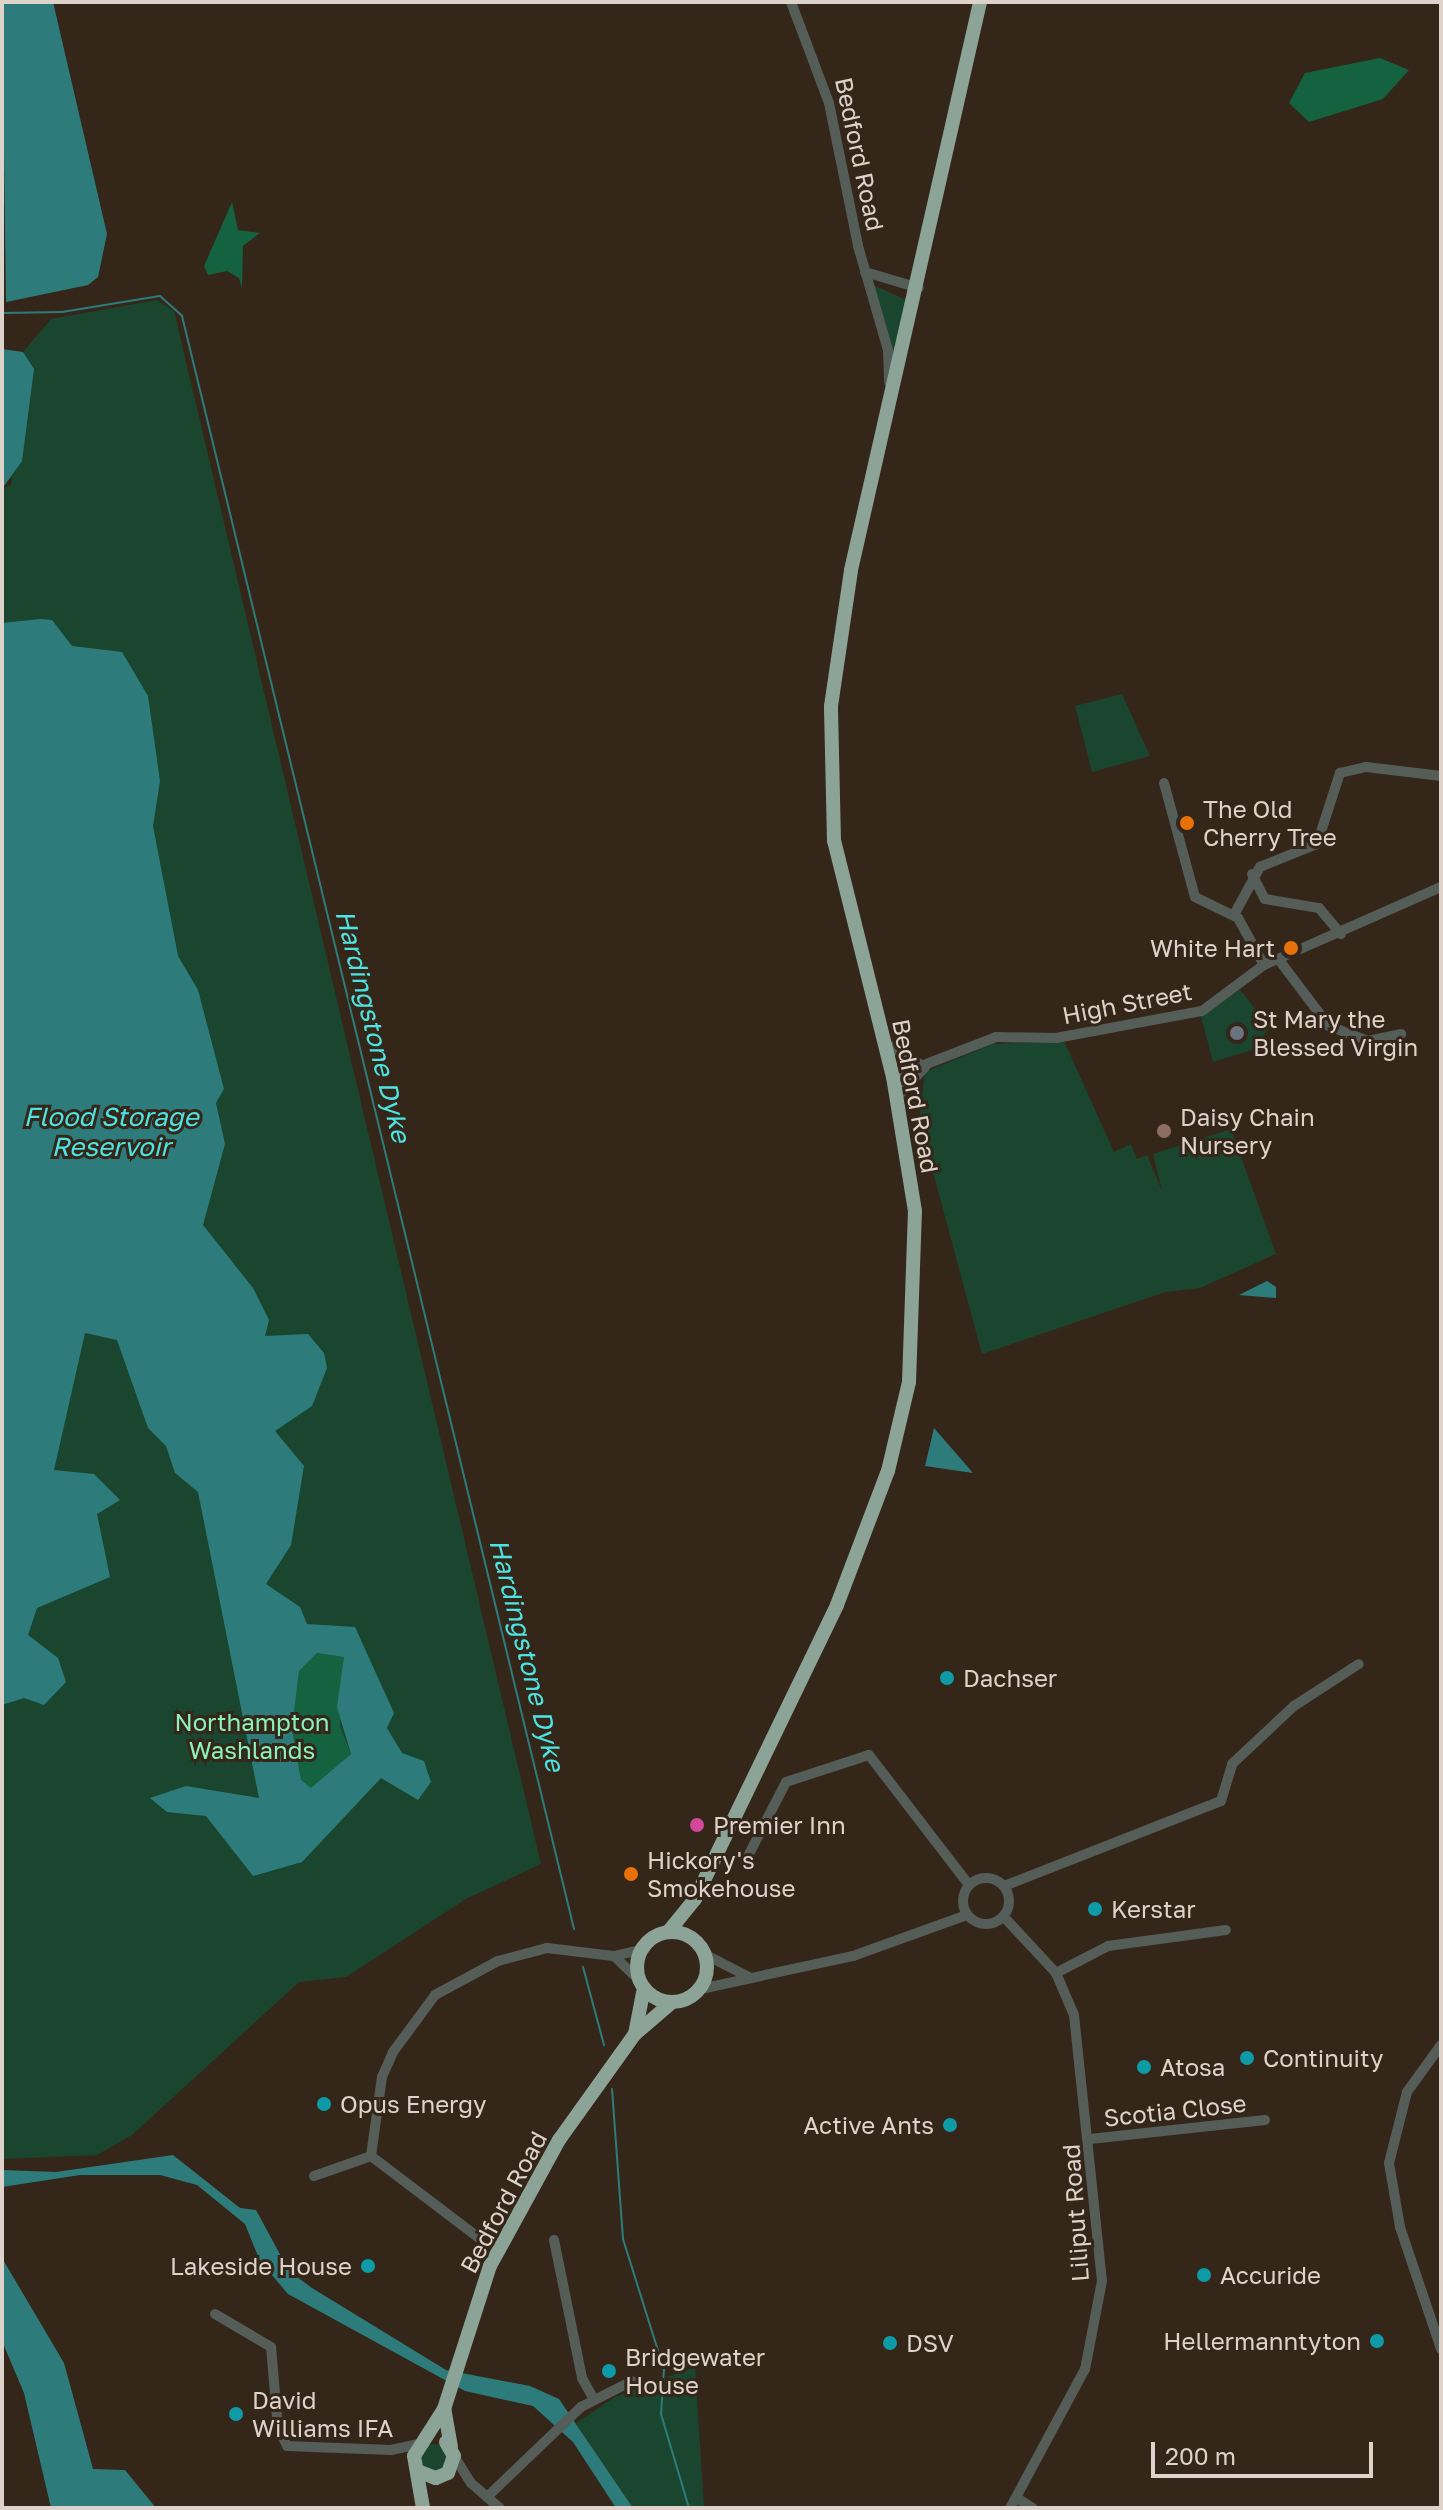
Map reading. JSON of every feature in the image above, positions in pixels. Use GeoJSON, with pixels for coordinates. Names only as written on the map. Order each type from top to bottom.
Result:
{"type":"FeatureCollection","features":[{"type":"Feature","properties":{"kind":"highway"},"geometry":{"type":"LineString","coordinates":[[886,440],[980,2]]}},
{"type":"Feature","properties":{"kind":"highway","name":"Bedford Road"},"geometry":{"type":"LineString","coordinates":[[669,1931],[695,1899],[842,1594],[901,1423],[918,1273],[897,1097],[834,841],[830,754],[840,624],[886,440]]}},
{"type":"Feature","properties":{"kind":"highway","name":"Bedford Road"},"geometry":{"type":"LineString","coordinates":[[695,1899],[697,1938]]}},
{"type":"Feature","properties":{"kind":"highway"},"geometry":{"type":"LineString","coordinates":[[669,1931],[697,1938],[704,1954],[696,1990],[671,2003],[640,1986],[645,1949],[669,1931]]}},
{"type":"Feature","properties":{"kind":"highway","name":"Bedford Road"},"geometry":{"type":"LineString","coordinates":[[635,2034],[640,1986]]}},
{"type":"Feature","properties":{"kind":"highway","name":"Bedford Road"},"geometry":{"type":"LineString","coordinates":[[422,2443],[444,2409],[458,2356],[490,2266],[529,2188],[635,2034],[671,2003]]}},
{"type":"Feature","properties":{"kind":"highway","name":"Bedford Road"},"geometry":{"type":"LineString","coordinates":[[444,2409],[453,2452]]}},
{"type":"Feature","properties":{"kind":"highway"},"geometry":{"type":"LineString","coordinates":[[441,2439],[453,2452],[443,2477],[424,2506],[418,2470],[422,2443],[441,2439]]}},
{"type":"Feature","properties":{"kind":"highway"},"geometry":{"type":"LineString","coordinates":[[418,2470],[443,2477]]}},
{"type":"Feature","properties":{"kind":"street","name":"Bedford Road"},"geometry":{"type":"LineString","coordinates":[[791,2],[829,103],[865,272],[888,350],[886,440]]}},
{"type":"Feature","properties":{"kind":"street"},"geometry":{"type":"LineString","coordinates":[[865,272],[919,288]]}},
{"type":"Feature","properties":{"kind":"street"},"geometry":{"type":"LineString","coordinates":[[1234,915],[1252,874],[1317,844],[1340,773],[1366,767],[1423,777],[1441,776]]}},
{"type":"Feature","properties":{"kind":"street"},"geometry":{"type":"LineString","coordinates":[[1164,783],[1195,897],[1234,915],[1264,965]]}},
{"type":"Feature","properties":{"kind":"street"},"geometry":{"type":"LineString","coordinates":[[1252,874],[1269,901],[1319,908],[1341,934]]}},
{"type":"Feature","properties":{"kind":"street","name":"High Street"},"geometry":{"type":"LineString","coordinates":[[893,1077],[996,1037],[1056,1038],[1202,1011],[1264,965],[1341,934],[1441,887]]}},
{"type":"Feature","properties":{"kind":"street"},"geometry":{"type":"LineString","coordinates":[[1279,960],[1329,1026],[1368,1041],[1401,1034]]}},
{"type":"Feature","properties":{"kind":"street"},"geometry":{"type":"LineString","coordinates":[[885,1043],[925,1067],[897,1097]]}},
{"type":"Feature","properties":{"kind":"street"},"geometry":{"type":"LineString","coordinates":[[969,1885],[986,1878],[1004,1886],[1221,1801],[1232,1764],[1294,1706],[1359,1664]]}},
{"type":"Feature","properties":{"kind":"street"},"geometry":{"type":"LineString","coordinates":[[748,1856],[786,1782],[869,1755],[969,1885],[967,1915]]}},
{"type":"Feature","properties":{"kind":"street"},"geometry":{"type":"LineString","coordinates":[[967,1915],[985,1925],[1004,1917],[1004,1886]]}},
{"type":"Feature","properties":{"kind":"street"},"geometry":{"type":"LineString","coordinates":[[696,1990],[901,1942],[967,1915]]}},
{"type":"Feature","properties":{"kind":"street","name":"Liliput Road"},"geometry":{"type":"LineString","coordinates":[[1004,1917],[1056,1973],[1074,2015],[1090,2139],[1102,2281],[1098,2326],[1085,2369],[1026,2471],[1020,2500]]}},
{"type":"Feature","properties":{"kind":"street"},"geometry":{"type":"LineString","coordinates":[[1056,1973],[1108,1946],[1226,1930]]}},
{"type":"Feature","properties":{"kind":"street"},"geometry":{"type":"LineString","coordinates":[[371,2156],[382,2077],[435,1995],[460,1977],[528,1951],[614,1956],[645,1949]]}},
{"type":"Feature","properties":{"kind":"street"},"geometry":{"type":"LineString","coordinates":[[704,1954],[720,1968],[753,1979]]}},
{"type":"Feature","properties":{"kind":"street"},"geometry":{"type":"LineString","coordinates":[[614,1956],[640,1986]]}},
{"type":"Feature","properties":{"kind":"street"},"geometry":{"type":"LineString","coordinates":[[1441,2045],[1407,2092],[1389,2163],[1400,2227],[1441,2349]]}},
{"type":"Feature","properties":{"kind":"street","name":"Scotia Close"},"geometry":{"type":"LineString","coordinates":[[1090,2139],[1265,2120]]}},
{"type":"Feature","properties":{"kind":"street"},"geometry":{"type":"LineString","coordinates":[[314,2176],[371,2156]]}},
{"type":"Feature","properties":{"kind":"street"},"geometry":{"type":"LineString","coordinates":[[371,2156],[479,2238]]}},
{"type":"Feature","properties":{"kind":"street"},"geometry":{"type":"LineString","coordinates":[[554,2240],[582,2378],[594,2400]]}},
{"type":"Feature","properties":{"kind":"street"},"geometry":{"type":"LineString","coordinates":[[215,2314],[271,2347],[280,2439],[287,2446],[391,2450],[422,2443]]}},
{"type":"Feature","properties":{"kind":"street"},"geometry":{"type":"LineString","coordinates":[[487,2497],[553,2430],[581,2407],[632,2381]]}},
{"type":"Feature","properties":{"kind":"street"},"geometry":{"type":"LineString","coordinates":[[391,2450],[418,2470]]}},
{"type":"Feature","properties":{"kind":"street"},"geometry":{"type":"LineString","coordinates":[[453,2452],[471,2483],[500,2508]]}},
{"type":"Feature","properties":{"kind":"street"},"geometry":{"type":"LineString","coordinates":[[443,2477],[471,2483]]}},
{"type":"Feature","properties":{"kind":"street"},"geometry":{"type":"LineString","coordinates":[[1010,2508],[1020,2500],[1033,2508]]}},
{"type":"Feature","properties":{"kind":"green space"},"geometry":{"type":"Polygon","coordinates":[[[1380,58],[1409,70],[1383,99],[1309,122],[1289,103],[1305,73],[1380,58]]]}},
{"type":"Feature","properties":{"kind":"green space"},"geometry":{"type":"Polygon","coordinates":[[[232,202],[238,230],[260,233],[243,246],[242,289],[239,278],[227,271],[208,275],[204,266],[232,202]]]}},
{"type":"Feature","properties":{"kind":"green space"},"geometry":{"type":"Polygon","coordinates":[[[873,285],[906,300],[892,363],[873,285]]]}},
{"type":"Feature","properties":{"kind":"green space","name":"Northampton Washlands"},"geometry":{"type":"Polygon","coordinates":[[[157,300],[174,311],[541,1864],[466,1899],[346,1977],[299,1982],[132,2135],[97,2155],[2,2159],[2,489],[11,485],[23,352],[51,319],[157,300]]]}},
{"type":"Feature","properties":{"kind":"green space"},"geometry":{"type":"Polygon","coordinates":[[[1122,694],[1150,756],[1092,772],[1075,706],[1122,694]]]}},
{"type":"Feature","properties":{"kind":"green space"},"geometry":{"type":"Polygon","coordinates":[[[1240,990],[1270,1027],[1252,1050],[1213,1062],[1201,1016],[1240,990]]]}},
{"type":"Feature","properties":{"kind":"green space"},"geometry":{"type":"Polygon","coordinates":[[[1064,1041],[1114,1152],[1131,1144],[1137,1159],[1147,1155],[1162,1191],[1153,1154],[1231,1129],[1276,1254],[1200,1288],[1165,1292],[982,1354],[919,1120],[925,1072],[993,1044],[1064,1041]]]}},
{"type":"Feature","properties":{"kind":"green space"},"geometry":{"type":"Polygon","coordinates":[[[317,1653],[344,1657],[340,1727],[351,1754],[311,1788],[301,1781],[292,1729],[299,1671],[317,1653]]]}},
{"type":"Feature","properties":{"kind":"green space"},"geometry":{"type":"Polygon","coordinates":[[[695,2367],[704,2508],[633,2508],[576,2423],[615,2397],[695,2367]]]}},
{"type":"Feature","properties":{"kind":"green space"},"geometry":{"type":"Polygon","coordinates":[[[434,2444],[444,2448],[448,2458],[444,2468],[434,2472],[424,2468],[420,2458],[424,2448],[434,2444]]]}},
{"type":"Feature","properties":{"kind":"water"},"geometry":{"type":"Polygon","coordinates":[[[2,2],[53,2],[107,234],[98,277],[88,285],[6,302],[2,2]]]}},
{"type":"Feature","properties":{"kind":"water"},"geometry":{"type":"Polygon","coordinates":[[[2,349],[23,352],[34,369],[22,461],[2,489],[2,349]]]}},
{"type":"Feature","properties":{"kind":"water","name":"Flood Storage Reservoir"},"geometry":{"type":"Polygon","coordinates":[[[52,620],[72,646],[122,652],[148,696],[160,781],[153,826],[178,956],[198,990],[224,1089],[216,1103],[225,1144],[203,1225],[253,1288],[269,1320],[265,1336],[308,1334],[324,1353],[327,1368],[312,1406],[275,1431],[304,1466],[291,1545],[266,1584],[300,1607],[307,1624],[355,1627],[394,1713],[387,1728],[402,1753],[424,1761],[431,1782],[418,1800],[381,1778],[302,1862],[253,1876],[206,1816],[167,1812],[150,1798],[186,1786],[259,1798],[198,1492],[175,1473],[166,1446],[148,1428],[117,1340],[85,1333],[54,1470],[94,1474],[120,1500],[97,1514],[110,1577],[37,1608],[28,1635],[58,1658],[66,1682],[44,1705],[24,1698],[2,1705],[2,623],[52,620]],[[317,1653],[299,1671],[292,1729],[301,1780],[311,1788],[351,1754],[337,1707],[344,1657],[317,1653]]]}},
{"type":"Feature","properties":{"kind":"water"},"geometry":{"type":"Polygon","coordinates":[[[1267,1281],[1276,1287],[1276,1298],[1239,1295],[1267,1281]]]}},
{"type":"Feature","properties":{"kind":"water"},"geometry":{"type":"Polygon","coordinates":[[[934,1428],[973,1473],[925,1466],[934,1428]]]}},
{"type":"Feature","properties":{"kind":"water"},"geometry":{"type":"Polygon","coordinates":[[[173,2155],[240,2208],[256,2210],[289,2271],[312,2288],[446,2370],[530,2386],[559,2399],[633,2508],[616,2508],[573,2442],[533,2406],[465,2391],[288,2294],[260,2261],[245,2224],[197,2185],[160,2175],[80,2175],[2,2187],[2,2170],[56,2172],[173,2155]]]}},
{"type":"Feature","properties":{"kind":"water"},"geometry":{"type":"Polygon","coordinates":[[[2,2258],[64,2363],[93,2469],[125,2470],[156,2508],[51,2508],[24,2393],[2,2341],[2,2258]]]}},
{"type":"Feature","properties":{"kind":"waterway","name":"Hardingstone Dyke"},"geometry":{"type":"LineString","coordinates":[[2,313],[62,312],[160,296],[182,316],[574,1929]]}},
{"type":"Feature","properties":{"kind":"waterway","name":"Hardingstone Dyke"},"geometry":{"type":"LineString","coordinates":[[583,1967],[604,2045]]}},
{"type":"Feature","properties":{"kind":"waterway","name":"Hardingstone Dyke"},"geometry":{"type":"LineString","coordinates":[[612,2089],[623,2239],[660,2357]]}},
{"type":"Feature","properties":{"kind":"waterway","name":"Hardingstone Dyke"},"geometry":{"type":"LineString","coordinates":[[664,2369],[661,2414],[689,2508]]}},
{"type":"Feature","properties":{"kind":"place","name":"The Old Cherry Tree"},"geometry":{"type":"Point","coordinates":[1187,823]}},
{"type":"Feature","properties":{"kind":"place","name":"White Hart"},"geometry":{"type":"Point","coordinates":[1291,948]}},
{"type":"Feature","properties":{"kind":"place","name":"St Mary the Blessed Virgin"},"geometry":{"type":"Point","coordinates":[1237,1033]}},
{"type":"Feature","properties":{"kind":"place","name":"Daisy Chain Nursery"},"geometry":{"type":"Point","coordinates":[1164,1131]}},
{"type":"Feature","properties":{"kind":"place","name":"Dachser"},"geometry":{"type":"Point","coordinates":[947,1678]}},
{"type":"Feature","properties":{"kind":"place","name":"Premier Inn"},"geometry":{"type":"Point","coordinates":[697,1825]}},
{"type":"Feature","properties":{"kind":"place","name":"Hickory's Smokehouse"},"geometry":{"type":"Point","coordinates":[631,1874]}},
{"type":"Feature","properties":{"kind":"place","name":"Kerstar"},"geometry":{"type":"Point","coordinates":[1095,1909]}},
{"type":"Feature","properties":{"kind":"place","name":"Continuity"},"geometry":{"type":"Point","coordinates":[1247,2058]}},
{"type":"Feature","properties":{"kind":"place","name":"Atosa"},"geometry":{"type":"Point","coordinates":[1144,2067]}},
{"type":"Feature","properties":{"kind":"place","name":"Opus Energy"},"geometry":{"type":"Point","coordinates":[324,2104]}},
{"type":"Feature","properties":{"kind":"place","name":"Active Ants"},"geometry":{"type":"Point","coordinates":[950,2125]}},
{"type":"Feature","properties":{"kind":"place","name":"Lakeside House"},"geometry":{"type":"Point","coordinates":[368,2266]}},
{"type":"Feature","properties":{"kind":"place","name":"Accuride"},"geometry":{"type":"Point","coordinates":[1204,2275]}},
{"type":"Feature","properties":{"kind":"place","name":"Hellermanntyton"},"geometry":{"type":"Point","coordinates":[1377,2341]}},
{"type":"Feature","properties":{"kind":"place","name":"DSV"},"geometry":{"type":"Point","coordinates":[890,2343]}},
{"type":"Feature","properties":{"kind":"place","name":"Bridgewater House"},"geometry":{"type":"Point","coordinates":[609,2371]}},
{"type":"Feature","properties":{"kind":"place","name":"David Williams IFA"},"geometry":{"type":"Point","coordinates":[236,2414]}}]}
